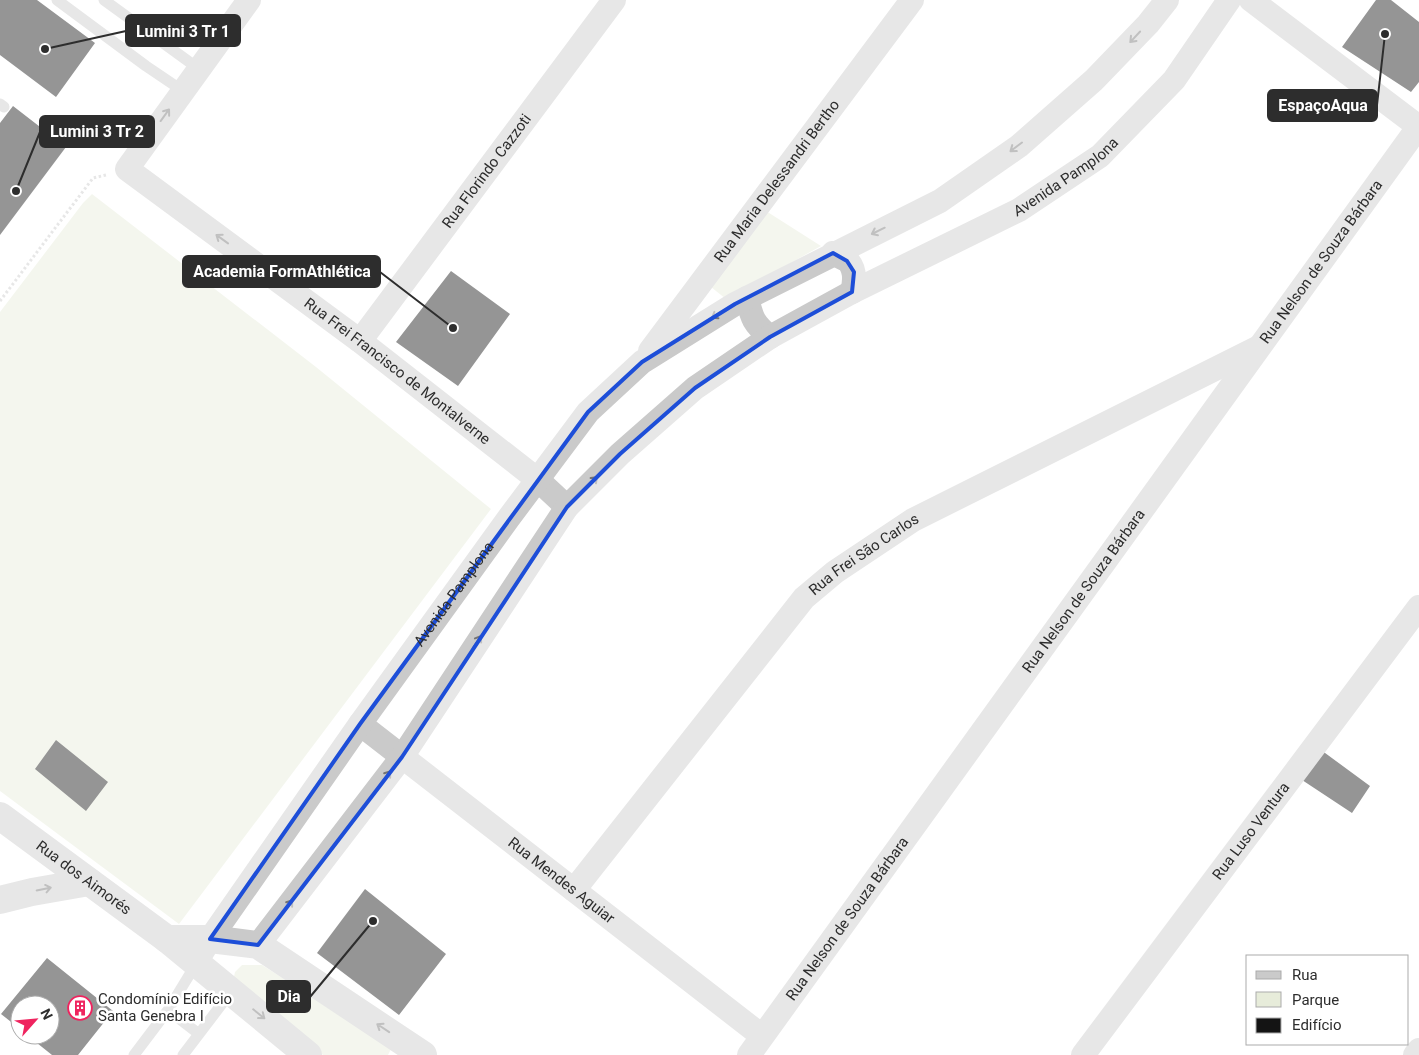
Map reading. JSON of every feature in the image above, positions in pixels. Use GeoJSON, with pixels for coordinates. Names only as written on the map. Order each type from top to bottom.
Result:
{"type":"FeatureCollection","features":[{"type":"Feature","properties":{"kind":"street"},"geometry":{"type":"LineString","coordinates":[[126,169],[249,0]]}},
{"type":"Feature","properties":{"kind":"street","name":"Rua Florindo Cazzoti"},"geometry":{"type":"LineString","coordinates":[[360,341],[614,0]]}},
{"type":"Feature","properties":{"kind":"street","name":"Rua Maria Delessandri Bertho"},"geometry":{"type":"LineString","coordinates":[[642,362],[912,0]]}},
{"type":"Feature","properties":{"kind":"street","name":"Avenida Pamplona"},"geometry":{"type":"LineString","coordinates":[[196,964],[210,939],[360,724],[588,412],[642,362],[735,304],[833,253],[940,201],[1019,146],[1094,80],[1148,24],[1167,0]]}},
{"type":"Feature","properties":{"kind":"street","name":"Avenida Pamplona"},"geometry":{"type":"LineString","coordinates":[[258,945],[402,756],[567,507],[620,454],[695,388],[770,337],[852,292],[1019,210],[1100,156],[1174,80],[1229,0]]}},
{"type":"Feature","properties":{"kind":"street"},"geometry":{"type":"LineString","coordinates":[[1251,0],[1419,127]]}},
{"type":"Feature","properties":{"kind":"street","name":"Rua Nelson de Souza Bárbara"},"geometry":{"type":"LineString","coordinates":[[749,1055],[1419,127]]}},
{"type":"Feature","properties":{"kind":"street","name":"Rua Frei Francisco de Montalverne"},"geometry":{"type":"LineString","coordinates":[[126,169],[360,341],[538,480],[567,507]]}},
{"type":"Feature","properties":{"kind":"street"},"geometry":{"type":"LineString","coordinates":[[833,253],[847,261],[854,272],[855,282],[852,292]]}},
{"type":"Feature","properties":{"kind":"street"},"geometry":{"type":"LineString","coordinates":[[747,298],[757,326],[770,337]]}},
{"type":"Feature","properties":{"kind":"street","name":"Rua Frei São Carlos"},"geometry":{"type":"LineString","coordinates":[[574,890],[804,598],[835,572],[913,520],[1260,347]]}},
{"type":"Feature","properties":{"kind":"street","name":"Rua Luso Ventura"},"geometry":{"type":"LineString","coordinates":[[1083,1055],[1419,607]]}},
{"type":"Feature","properties":{"kind":"street","name":"Rua Mendes Aguiar"},"geometry":{"type":"LineString","coordinates":[[360,724],[762,1036]]}},
{"type":"Feature","properties":{"kind":"street","name":"Rua dos Aimorés"},"geometry":{"type":"LineString","coordinates":[[0,816],[167,939],[308,1055]]}},
{"type":"Feature","properties":{"kind":"street"},"geometry":{"type":"LineString","coordinates":[[0,900],[89,882]]}},
{"type":"Feature","properties":{"kind":"street"},"geometry":{"type":"LineString","coordinates":[[167,939],[210,939],[258,945],[416,1053]]}},
{"type":"Feature","properties":{"kind":"street"},"geometry":{"type":"LineString","coordinates":[[1415,1055],[1419,1050]]}},
{"type":"Feature","properties":{"kind":"lane"},"geometry":{"type":"LineString","coordinates":[[57,0],[183,91]]}},
{"type":"Feature","properties":{"kind":"lane"},"geometry":{"type":"LineString","coordinates":[[104,0],[199,69]]}},
{"type":"Feature","properties":{"kind":"lane"},"geometry":{"type":"LineString","coordinates":[[134,1055],[168,1010],[196,964]]}},
{"type":"Feature","properties":{"kind":"lane"},"geometry":{"type":"LineString","coordinates":[[183,1055],[231,992]]}},
{"type":"Feature","properties":{"kind":"lane"},"geometry":{"type":"LineString","coordinates":[[168,1010],[199,1034]]}},
{"type":"Feature","properties":{"kind":"path"},"geometry":{"type":"LineString","coordinates":[[0,300],[93,178],[126,169]]}},
{"type":"Feature","properties":{"kind":"highlighted area"},"geometry":{"type":"Polygon","coordinates":[[[833,253],[847,261],[854,272],[852,292],[770,337],[695,388],[620,454],[567,507],[402,757],[258,945],[210,939],[360,724],[588,412],[642,362],[735,304],[833,253]]]}},
{"type":"Feature","properties":{"kind":"green space"},"geometry":{"type":"Polygon","coordinates":[[[92,194],[316,367],[491,509],[179,924],[0,791],[0,312],[83,203],[92,194]]]}},
{"type":"Feature","properties":{"kind":"green space"},"geometry":{"type":"Polygon","coordinates":[[[766,211],[821,246],[726,299],[711,287],[766,211]]]}},
{"type":"Feature","properties":{"kind":"green space"},"geometry":{"type":"Polygon","coordinates":[[[242,965],[262,965],[392,1047],[388,1055],[323,1055],[233,981],[235,972],[242,965]]]}},
{"type":"Feature","properties":{"kind":"building"},"geometry":{"type":"Polygon","coordinates":[[[0,0],[37,0],[95,43],[56,97],[0,55],[0,0]]]}},
{"type":"Feature","properties":{"kind":"building"},"geometry":{"type":"Polygon","coordinates":[[[1376,0],[1391,0],[1419,22],[1419,82],[1411,92],[1342,47],[1376,0]]]}},
{"type":"Feature","properties":{"kind":"building"},"geometry":{"type":"Polygon","coordinates":[[[13,106],[66,147],[0,235],[0,123],[13,106]]]}},
{"type":"Feature","properties":{"kind":"building"},"geometry":{"type":"Polygon","coordinates":[[[451,271],[510,314],[458,386],[396,342],[451,271]]]}},
{"type":"Feature","properties":{"kind":"building"},"geometry":{"type":"Polygon","coordinates":[[[56,740],[108,782],[86,811],[35,769],[56,740]]]}},
{"type":"Feature","properties":{"kind":"building"},"geometry":{"type":"Polygon","coordinates":[[[1321,750],[1370,786],[1352,813],[1299,778],[1321,750]]]}},
{"type":"Feature","properties":{"kind":"building"},"geometry":{"type":"Polygon","coordinates":[[[365,889],[446,954],[399,1015],[317,953],[365,889]]]}},
{"type":"Feature","properties":{"kind":"building","name":"Condomínio Edifício Santa Genebra I"},"geometry":{"type":"Polygon","coordinates":[[[47,958],[113,1011],[78,1055],[52,1055],[40,1045],[60,1045],[60,995],[17,995],[47,958]]]}},
{"type":"Feature","properties":{"kind":"building","name":"Condomínio Edifício Santa Genebra I"},"geometry":{"type":"Polygon","coordinates":[[[10,1003],[10,1021],[1,1014],[10,1003]]]}},
{"type":"Feature","properties":{"kind":"place","name":"EspaçoAqua"},"geometry":{"type":"Point","coordinates":[1385,34]}},
{"type":"Feature","properties":{"kind":"place","name":"Lumini 3 Tr 1"},"geometry":{"type":"Point","coordinates":[45,49]}},
{"type":"Feature","properties":{"kind":"place","name":"Lumini 3 Tr 2"},"geometry":{"type":"Point","coordinates":[16,191]}},
{"type":"Feature","properties":{"kind":"place","name":"Academia FormAthlética"},"geometry":{"type":"Point","coordinates":[453,328]}},
{"type":"Feature","properties":{"kind":"place","name":"Dia"},"geometry":{"type":"Point","coordinates":[373,921]}},
{"type":"Feature","properties":{"kind":"place","name":"Condomínio Edifício Santa Genebra I"},"geometry":{"type":"Point","coordinates":[80,1008]}}]}
